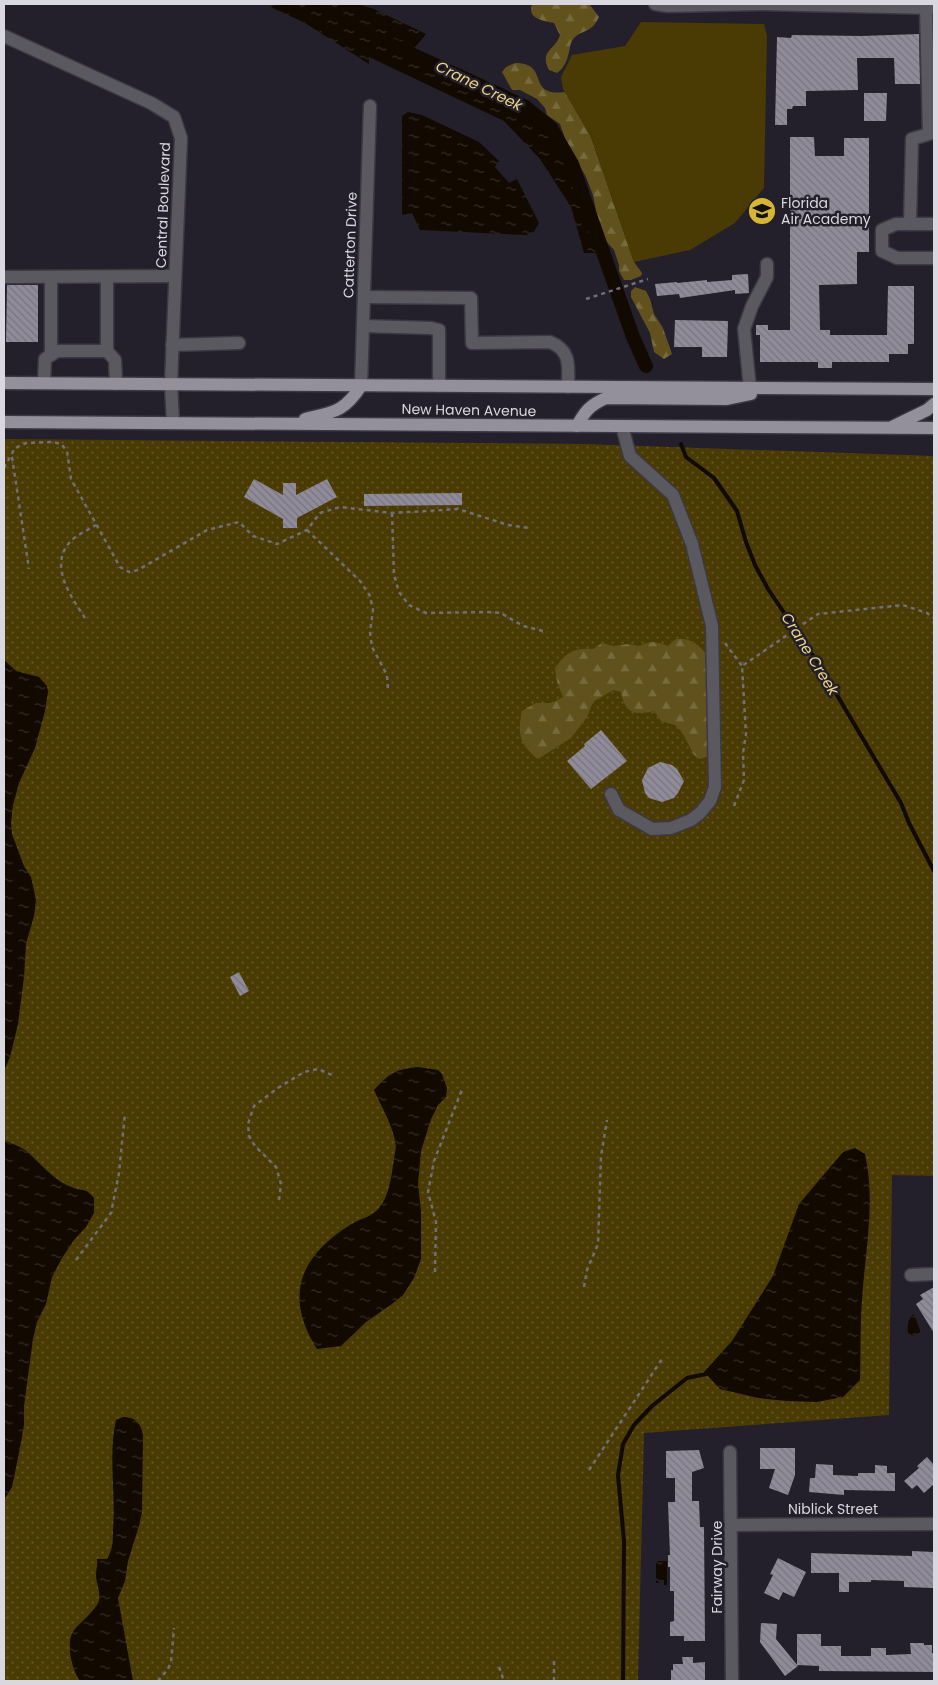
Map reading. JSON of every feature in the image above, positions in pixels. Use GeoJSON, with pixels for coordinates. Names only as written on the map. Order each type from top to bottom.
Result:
{"type":"FeatureCollection","features":[{"type":"Feature","properties":{"kind":"main road","name":"New Haven Avenue"},"geometry":{"type":"LineString","coordinates":[[4,383],[934,389]]}},
{"type":"Feature","properties":{"kind":"main road"},"geometry":{"type":"LineString","coordinates":[[288,423],[338,411],[351,401],[361,386]]}},
{"type":"Feature","properties":{"kind":"main road"},"geometry":{"type":"LineString","coordinates":[[577,426],[585,412],[597,402],[606,398],[727,399],[775,388]]}},
{"type":"Feature","properties":{"kind":"main road"},"geometry":{"type":"LineString","coordinates":[[890,428],[928,410],[934,404]]}},
{"type":"Feature","properties":{"kind":"main road","name":"New Haven Avenue"},"geometry":{"type":"LineString","coordinates":[[4,422],[934,428]]}},
{"type":"Feature","properties":{"kind":"street"},"geometry":{"type":"LineString","coordinates":[[655,4],[668,6],[759,4],[930,7],[929,134],[912,139],[910,224]]}},
{"type":"Feature","properties":{"kind":"street","name":"Central Boulevard"},"geometry":{"type":"LineString","coordinates":[[4,36],[151,102],[174,117],[181,138],[172,345],[173,423]]}},
{"type":"Feature","properties":{"kind":"street","name":"Catterton Drive"},"geometry":{"type":"LineString","coordinates":[[361,386],[370,106]]}},
{"type":"Feature","properties":{"kind":"street"},"geometry":{"type":"LineString","coordinates":[[934,224],[896,224],[882,230],[882,251],[897,258],[934,258]]}},
{"type":"Feature","properties":{"kind":"street"},"geometry":{"type":"LineString","coordinates":[[750,388],[744,329],[752,306],[767,277],[767,264]]}},
{"type":"Feature","properties":{"kind":"street"},"geometry":{"type":"LineString","coordinates":[[106,276],[107,351],[116,360],[116,384]]}},
{"type":"Feature","properties":{"kind":"street"},"geometry":{"type":"LineString","coordinates":[[4,277],[175,276]]}},
{"type":"Feature","properties":{"kind":"street"},"geometry":{"type":"LineString","coordinates":[[51,277],[51,355]]}},
{"type":"Feature","properties":{"kind":"street"},"geometry":{"type":"LineString","coordinates":[[364,297],[471,298],[472,343],[550,342],[560,346],[565,353],[568,364],[568,387]]}},
{"type":"Feature","properties":{"kind":"street"},"geometry":{"type":"LineString","coordinates":[[363,326],[430,328],[439,330],[439,386]]}},
{"type":"Feature","properties":{"kind":"street"},"geometry":{"type":"LineString","coordinates":[[172,345],[239,343]]}},
{"type":"Feature","properties":{"kind":"street"},"geometry":{"type":"LineString","coordinates":[[44,383],[45,359],[57,351],[107,351]]}},
{"type":"Feature","properties":{"kind":"street"},"geometry":{"type":"LineString","coordinates":[[611,794],[618,810],[652,829],[671,828],[691,820],[710,802],[715,787],[712,626],[692,544],[673,495],[630,456],[622,426]]}},
{"type":"Feature","properties":{"kind":"street"},"geometry":{"type":"LineString","coordinates":[[911,1275],[934,1274]]}},
{"type":"Feature","properties":{"kind":"street","name":"Fairway Drive"},"geometry":{"type":"LineString","coordinates":[[730,1452],[732,1681]]}},
{"type":"Feature","properties":{"kind":"street","name":"Niblick Street"},"geometry":{"type":"LineString","coordinates":[[732,1525],[934,1524]]}},
{"type":"Feature","properties":{"kind":"path"},"geometry":{"type":"LineString","coordinates":[[586,299],[648,279]]}},
{"type":"Feature","properties":{"kind":"path"},"geometry":{"type":"LineString","coordinates":[[4,468],[16,448],[26,443],[53,442],[62,444],[66,451],[71,479],[120,568],[129,572],[138,570],[207,530],[239,522],[253,536],[277,544],[307,530],[320,513],[340,508],[392,513],[458,509],[508,525],[529,528]]}},
{"type":"Feature","properties":{"kind":"path"},"geometry":{"type":"LineString","coordinates":[[12,455],[29,569]]}},
{"type":"Feature","properties":{"kind":"path"},"geometry":{"type":"LineString","coordinates":[[392,513],[394,575],[399,592],[409,605],[426,613],[500,613],[523,626],[547,632]]}},
{"type":"Feature","properties":{"kind":"path"},"geometry":{"type":"LineString","coordinates":[[84,618],[65,587],[62,573],[62,558],[69,543],[96,524]]}},
{"type":"Feature","properties":{"kind":"path"},"geometry":{"type":"LineString","coordinates":[[307,530],[360,581],[370,596],[372,647],[387,675],[388,689]]}},
{"type":"Feature","properties":{"kind":"path"},"geometry":{"type":"LineString","coordinates":[[742,666],[818,614],[903,605],[928,613],[934,618]]}},
{"type":"Feature","properties":{"kind":"path"},"geometry":{"type":"LineString","coordinates":[[712,626],[742,666],[746,734],[744,780],[734,806]]}},
{"type":"Feature","properties":{"kind":"path"},"geometry":{"type":"LineString","coordinates":[[278,1200],[281,1184],[276,1167],[254,1146],[249,1136],[248,1124],[254,1106],[304,1072],[318,1069],[332,1075]]}},
{"type":"Feature","properties":{"kind":"path"},"geometry":{"type":"LineString","coordinates":[[435,1272],[436,1222],[428,1192],[434,1161],[463,1087]]}},
{"type":"Feature","properties":{"kind":"path"},"geometry":{"type":"LineString","coordinates":[[76,1260],[111,1213],[125,1113]]}},
{"type":"Feature","properties":{"kind":"path"},"geometry":{"type":"LineString","coordinates":[[584,1287],[587,1270],[598,1244],[600,1156],[606,1120]]}},
{"type":"Feature","properties":{"kind":"path"},"geometry":{"type":"LineString","coordinates":[[589,1470],[662,1359]]}},
{"type":"Feature","properties":{"kind":"path"},"geometry":{"type":"LineString","coordinates":[[158,1681],[171,1662],[174,1628]]}},
{"type":"Feature","properties":{"kind":"path"},"geometry":{"type":"LineString","coordinates":[[554,1660],[554,1681]]}},
{"type":"Feature","properties":{"kind":"path"},"geometry":{"type":"LineString","coordinates":[[499,1667],[504,1681]]}},
{"type":"Feature","properties":{"kind":"shaded area"},"geometry":{"type":"Polygon","coordinates":[[[641,22],[764,24],[767,36],[764,188],[735,223],[690,250],[634,262],[591,137],[563,89],[561,77],[572,55],[625,46],[641,22]]]}},
{"type":"Feature","properties":{"kind":"shaded area"},"geometry":{"type":"Polygon","coordinates":[[[4,439],[585,444],[934,456],[934,1176],[892,1175],[889,1415],[644,1433],[638,1681],[4,1681],[4,439]]]}},
{"type":"Feature","properties":{"kind":"green space"},"geometry":{"type":"Polygon","coordinates":[[[586,4],[590,5],[599,17],[589,30],[578,34],[572,41],[566,61],[562,69],[557,73],[549,70],[546,58],[560,35],[554,23],[534,16],[531,10],[532,5],[586,4]]]}},
{"type":"Feature","properties":{"kind":"green space"},"geometry":{"type":"Polygon","coordinates":[[[515,63],[526,64],[532,68],[545,90],[565,92],[591,137],[634,262],[642,273],[641,276],[631,280],[624,280],[619,271],[614,250],[604,239],[600,231],[593,195],[586,177],[570,153],[560,124],[547,115],[545,108],[537,99],[520,90],[512,90],[502,72],[506,67],[515,63]]]}},
{"type":"Feature","properties":{"kind":"green space"},"geometry":{"type":"Polygon","coordinates":[[[635,287],[646,291],[654,314],[663,328],[672,354],[664,359],[654,352],[650,333],[631,297],[631,291],[635,287]]]}},
{"type":"Feature","properties":{"kind":"green space"},"geometry":{"type":"Polygon","coordinates":[[[676,639],[692,641],[711,659],[708,756],[700,759],[694,755],[682,732],[675,725],[661,721],[654,711],[636,713],[628,709],[621,692],[613,690],[593,702],[587,717],[571,738],[538,759],[527,749],[520,733],[522,711],[536,703],[552,703],[563,697],[557,682],[555,668],[571,652],[580,649],[593,649],[602,643],[614,646],[628,644],[640,646],[654,642],[668,646],[676,639]]]}},
{"type":"Feature","properties":{"kind":"water"},"geometry":{"type":"Polygon","coordinates":[[[264,4],[358,4],[374,9],[426,34],[413,50],[412,61],[521,112],[547,132],[567,167],[597,253],[584,253],[571,207],[540,159],[504,121],[369,57],[369,64],[305,23],[264,4]]]}},
{"type":"Feature","properties":{"kind":"water"},"geometry":{"type":"Polygon","coordinates":[[[408,112],[422,115],[479,142],[499,161],[495,167],[509,183],[517,179],[539,223],[534,232],[526,235],[420,230],[412,213],[402,215],[402,116],[408,112]]]}},
{"type":"Feature","properties":{"kind":"water"},"geometry":{"type":"Polygon","coordinates":[[[4,660],[16,671],[39,677],[47,686],[48,692],[35,748],[19,783],[13,805],[12,834],[24,866],[31,877],[36,900],[34,916],[26,944],[18,1024],[10,1057],[4,1071],[4,660]]]}},
{"type":"Feature","properties":{"kind":"water"},"geometry":{"type":"Polygon","coordinates":[[[418,1067],[438,1070],[442,1074],[447,1088],[446,1097],[438,1105],[431,1119],[421,1151],[418,1184],[421,1211],[421,1259],[414,1278],[403,1295],[366,1322],[341,1346],[317,1349],[307,1330],[301,1312],[299,1295],[302,1280],[308,1265],[333,1237],[350,1225],[373,1214],[387,1195],[396,1147],[390,1125],[374,1090],[393,1073],[403,1069],[418,1067]]]}},
{"type":"Feature","properties":{"kind":"water"},"geometry":{"type":"Polygon","coordinates":[[[4,1140],[25,1150],[60,1181],[88,1192],[94,1198],[94,1213],[86,1227],[74,1240],[62,1258],[52,1277],[46,1304],[37,1322],[33,1339],[20,1448],[12,1487],[4,1500],[4,1140]]]}},
{"type":"Feature","properties":{"kind":"water"},"geometry":{"type":"Polygon","coordinates":[[[855,1148],[865,1154],[870,1191],[869,1227],[861,1310],[860,1380],[843,1397],[817,1402],[758,1398],[720,1389],[704,1372],[732,1341],[773,1276],[799,1204],[843,1152],[855,1148]]]}},
{"type":"Feature","properties":{"kind":"water"},"geometry":{"type":"Polygon","coordinates":[[[914,1314],[920,1332],[913,1336],[908,1333],[908,1327],[909,1320],[914,1314]]]}},
{"type":"Feature","properties":{"kind":"water"},"geometry":{"type":"Polygon","coordinates":[[[123,1417],[135,1420],[141,1428],[143,1435],[142,1512],[128,1561],[125,1581],[118,1598],[133,1681],[80,1681],[72,1664],[71,1635],[92,1612],[99,1601],[96,1575],[97,1559],[107,1559],[112,1548],[114,1515],[112,1461],[114,1434],[116,1420],[123,1417]]]}},
{"type":"Feature","properties":{"kind":"water"},"geometry":{"type":"Polygon","coordinates":[[[656,1561],[667,1561],[667,1585],[664,1585],[664,1580],[659,1580],[659,1583],[656,1583],[656,1561]]]}},
{"type":"Feature","properties":{"kind":"building"},"geometry":{"type":"Polygon","coordinates":[[[919,34],[920,84],[895,84],[894,58],[857,58],[858,90],[806,91],[806,106],[793,106],[792,109],[787,109],[787,125],[775,125],[777,37],[791,38],[792,35],[861,36],[919,34]]]}},
{"type":"Feature","properties":{"kind":"building"},"geometry":{"type":"Polygon","coordinates":[[[864,93],[887,93],[886,121],[864,121],[864,93]]]}},
{"type":"Feature","properties":{"kind":"building"},"geometry":{"type":"Polygon","coordinates":[[[790,137],[814,137],[815,156],[844,156],[844,138],[869,138],[869,252],[857,252],[857,284],[819,285],[820,330],[830,330],[830,335],[887,335],[888,286],[914,286],[914,344],[908,344],[908,354],[889,354],[889,362],[832,362],[832,368],[818,368],[818,362],[760,362],[760,335],[756,335],[756,325],[768,325],[768,330],[790,330],[790,137]]]}},
{"type":"Feature","properties":{"kind":"building"},"geometry":{"type":"Polygon","coordinates":[[[748,274],[749,293],[735,294],[735,290],[680,298],[679,294],[657,296],[655,284],[732,280],[732,275],[748,274]]]}},
{"type":"Feature","properties":{"kind":"building"},"geometry":{"type":"Polygon","coordinates":[[[7,285],[38,285],[38,342],[6,342],[7,285]]]}},
{"type":"Feature","properties":{"kind":"building"},"geometry":{"type":"Polygon","coordinates":[[[675,320],[728,321],[727,357],[702,357],[702,347],[674,347],[675,320]]]}},
{"type":"Feature","properties":{"kind":"building"},"geometry":{"type":"Polygon","coordinates":[[[254,479],[283,495],[283,483],[296,483],[296,495],[327,479],[337,497],[297,518],[297,528],[283,528],[283,519],[244,497],[254,479]]]}},
{"type":"Feature","properties":{"kind":"building"},"geometry":{"type":"Polygon","coordinates":[[[462,493],[462,505],[364,506],[364,494],[462,493]]]}},
{"type":"Feature","properties":{"kind":"building"},"geometry":{"type":"Polygon","coordinates":[[[601,730],[627,761],[591,789],[567,761],[601,730]]]}},
{"type":"Feature","properties":{"kind":"building"},"geometry":{"type":"Polygon","coordinates":[[[660,762],[672,765],[677,769],[684,781],[674,798],[662,802],[649,798],[645,793],[642,780],[648,768],[660,762]]]}},
{"type":"Feature","properties":{"kind":"building"},"geometry":{"type":"Polygon","coordinates":[[[239,972],[249,991],[240,996],[230,977],[239,972]]]}},
{"type":"Feature","properties":{"kind":"building"},"geometry":{"type":"Polygon","coordinates":[[[934,1287],[934,1333],[916,1304],[923,1299],[920,1295],[934,1287]]]}},
{"type":"Feature","properties":{"kind":"building"},"geometry":{"type":"Polygon","coordinates":[[[760,1448],[795,1448],[795,1475],[788,1495],[769,1488],[775,1469],[760,1469],[760,1448]]]}},
{"type":"Feature","properties":{"kind":"building"},"geometry":{"type":"Polygon","coordinates":[[[699,1450],[704,1468],[692,1472],[692,1501],[699,1501],[700,1527],[704,1527],[705,1641],[684,1641],[684,1636],[670,1636],[670,1622],[674,1621],[674,1591],[670,1591],[670,1567],[668,1567],[668,1555],[670,1555],[668,1502],[675,1502],[675,1478],[666,1478],[666,1451],[699,1450]]]}},
{"type":"Feature","properties":{"kind":"building"},"geometry":{"type":"Polygon","coordinates":[[[927,1457],[934,1465],[934,1484],[924,1493],[917,1485],[912,1489],[904,1481],[919,1468],[917,1466],[927,1457]]]}},
{"type":"Feature","properties":{"kind":"building"},"geometry":{"type":"Polygon","coordinates":[[[816,1464],[833,1465],[833,1475],[858,1476],[858,1473],[875,1473],[875,1465],[887,1466],[887,1473],[895,1473],[895,1491],[844,1490],[844,1495],[809,1492],[810,1478],[815,1478],[816,1464]]]}},
{"type":"Feature","properties":{"kind":"building"},"geometry":{"type":"Polygon","coordinates":[[[912,1551],[934,1552],[934,1588],[904,1587],[904,1581],[871,1580],[871,1582],[849,1582],[849,1592],[839,1592],[839,1573],[811,1573],[811,1553],[912,1556],[912,1551]]]}},
{"type":"Feature","properties":{"kind":"building"},"geometry":{"type":"Polygon","coordinates":[[[778,1558],[806,1572],[794,1597],[783,1592],[779,1600],[764,1593],[773,1575],[770,1574],[778,1558]]]}},
{"type":"Feature","properties":{"kind":"building"},"geometry":{"type":"Polygon","coordinates":[[[761,1623],[777,1624],[776,1639],[798,1666],[785,1676],[760,1642],[761,1623]]]}},
{"type":"Feature","properties":{"kind":"building"},"geometry":{"type":"Polygon","coordinates":[[[797,1634],[821,1634],[821,1646],[841,1646],[841,1656],[871,1656],[871,1648],[886,1648],[886,1655],[911,1654],[910,1643],[932,1645],[934,1672],[819,1671],[819,1666],[797,1665],[797,1634]]]}},
{"type":"Feature","properties":{"kind":"building"},"geometry":{"type":"Polygon","coordinates":[[[682,1657],[693,1657],[693,1663],[705,1662],[705,1681],[671,1681],[673,1664],[683,1664],[682,1657]]]}},
{"type":"Feature","properties":{"kind":"waterway","name":"Crane Creek"},"geometry":{"type":"LineString","coordinates":[[394,46],[524,106],[551,128],[572,164],[633,337],[646,366]]}},
{"type":"Feature","properties":{"kind":"waterway","name":"Crane Creek"},"geometry":{"type":"LineString","coordinates":[[681,444],[686,457],[714,478],[737,511],[755,565],[768,589],[818,663],[901,803],[909,823],[934,871]]}},
{"type":"Feature","properties":{"kind":"waterway"},"geometry":{"type":"LineString","coordinates":[[623,1681],[624,1541],[618,1475],[623,1444],[634,1425],[652,1406],[687,1378],[706,1374]]}},
{"type":"Feature","properties":{"kind":"place","name":"Florida Air Academy"},"geometry":{"type":"Point","coordinates":[762,211]}}]}
